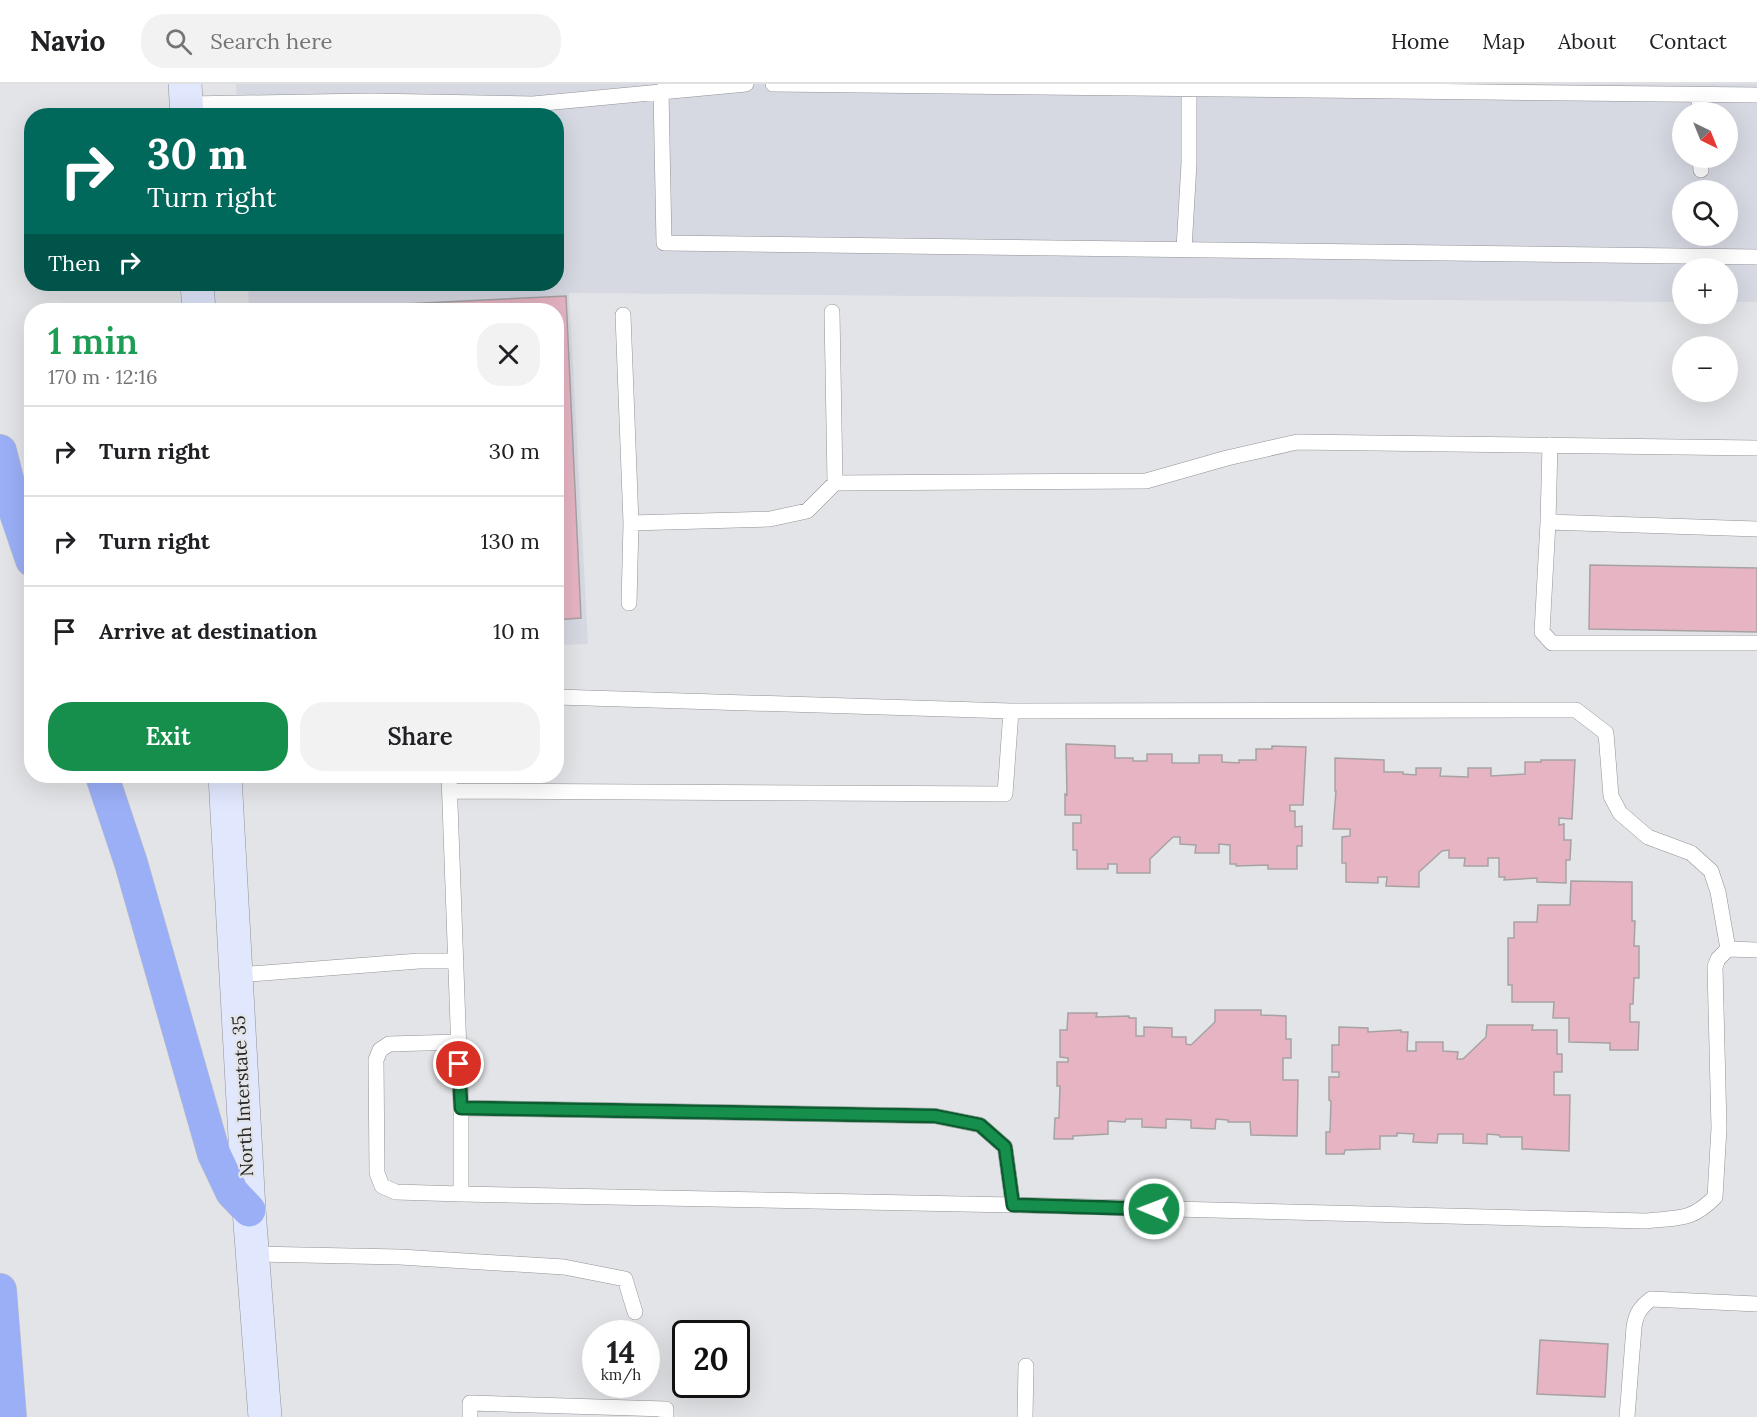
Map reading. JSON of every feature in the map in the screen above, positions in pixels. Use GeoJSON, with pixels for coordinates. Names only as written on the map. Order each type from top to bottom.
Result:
{"type":"FeatureCollection","features":[{"type":"Feature","properties":{"kind":"highway"},"geometry":{"type":"LineString","coordinates":[[0,452],[24,536]]}},
{"type":"Feature","properties":{"kind":"highway"},"geometry":{"type":"LineString","coordinates":[[104,783],[131,863],[214,1154],[232,1192],[249,1210]]}},
{"type":"Feature","properties":{"kind":"highway"},"geometry":{"type":"LineString","coordinates":[[0,1290],[10,1417]]}},
{"type":"Feature","properties":{"kind":"main road","name":"North Interstate 35"},"geometry":{"type":"LineString","coordinates":[[225,783],[249,1210],[265,1417]]}},
{"type":"Feature","properties":{"kind":"lane"},"geometry":{"type":"LineString","coordinates":[[186,101],[370,108],[533,104],[746,84]]}},
{"type":"Feature","properties":{"kind":"lane"},"geometry":{"type":"LineString","coordinates":[[773,84],[1757,95]]}},
{"type":"Feature","properties":{"kind":"lane"},"geometry":{"type":"LineString","coordinates":[[1184,249],[1189,162],[1189,87]]}},
{"type":"Feature","properties":{"kind":"lane"},"geometry":{"type":"LineString","coordinates":[[661,91],[663,243],[1757,257]]}},
{"type":"Feature","properties":{"kind":"lane"},"geometry":{"type":"LineString","coordinates":[[1699,94],[1699,102]]}},
{"type":"Feature","properties":{"kind":"lane"},"geometry":{"type":"LineString","coordinates":[[832,312],[835,483]]}},
{"type":"Feature","properties":{"kind":"lane"},"geometry":{"type":"LineString","coordinates":[[623,315],[632,523],[629,603]]}},
{"type":"Feature","properties":{"kind":"lane"},"geometry":{"type":"LineString","coordinates":[[632,523],[770,519],[807,511],[835,483],[1146,481],[1227,458],[1297,442],[1757,448]]}},
{"type":"Feature","properties":{"kind":"lane"},"geometry":{"type":"LineString","coordinates":[[1550,445],[1542,632],[1552,643],[1757,643]]}},
{"type":"Feature","properties":{"kind":"lane"},"geometry":{"type":"LineString","coordinates":[[1548,522],[1757,529]]}},
{"type":"Feature","properties":{"kind":"lane"},"geometry":{"type":"LineString","coordinates":[[564,697],[1011,711],[1576,710],[1606,733],[1611,796],[1620,813],[1648,837],[1691,853],[1711,871],[1718,892],[1728,949]]}},
{"type":"Feature","properties":{"kind":"lane"},"geometry":{"type":"LineString","coordinates":[[461,1194],[461,1108],[450,783],[1005,794],[1011,711]]}},
{"type":"Feature","properties":{"kind":"lane"},"geometry":{"type":"LineString","coordinates":[[458,1042],[389,1044],[380,1050],[376,1060],[377,1173],[382,1186],[396,1192],[461,1194],[1646,1221],[1686,1218],[1702,1210],[1715,1197],[1719,1128],[1715,967],[1718,959],[1728,949],[1757,950]]}},
{"type":"Feature","properties":{"kind":"lane"},"geometry":{"type":"LineString","coordinates":[[237,975],[418,961],[456,962]]}},
{"type":"Feature","properties":{"kind":"lane"},"geometry":{"type":"LineString","coordinates":[[461,1108],[935,1116],[980,1125],[1005,1147],[1013,1205]]}},
{"type":"Feature","properties":{"kind":"lane"},"geometry":{"type":"LineString","coordinates":[[252,1254],[400,1257],[564,1267],[625,1279],[635,1312]]}},
{"type":"Feature","properties":{"kind":"lane"},"geometry":{"type":"LineString","coordinates":[[1627,1417],[1636,1316],[1651,1299],[1757,1304]]}},
{"type":"Feature","properties":{"kind":"lane"},"geometry":{"type":"LineString","coordinates":[[1025,1417],[1026,1366]]}},
{"type":"Feature","properties":{"kind":"lane"},"geometry":{"type":"LineString","coordinates":[[470,1417],[470,1403],[666,1409],[666,1417]]}},
{"type":"Feature","properties":{"kind":"shaded area"},"geometry":{"type":"Polygon","coordinates":[[[236,84],[1757,84],[1757,302],[1738,302],[1738,258],[1672,258],[1672,302],[569,293],[588,644],[564,645],[564,303],[249,303],[248,291],[564,291],[564,108],[238,108],[236,84]]]}},
{"type":"Feature","properties":{"kind":"building"},"geometry":{"type":"Polygon","coordinates":[[[566,296],[581,618],[564,619],[564,303],[424,303],[566,296]]]}},
{"type":"Feature","properties":{"kind":"building"},"geometry":{"type":"Polygon","coordinates":[[[1590,565],[1757,568],[1757,632],[1589,629],[1590,565]]]}},
{"type":"Feature","properties":{"kind":"building"},"geometry":{"type":"Polygon","coordinates":[[[1066,744],[1115,746],[1115,758],[1133,758],[1133,761],[1147,761],[1147,754],[1172,754],[1172,763],[1199,763],[1199,755],[1222,755],[1222,762],[1239,763],[1239,760],[1256,760],[1256,749],[1272,749],[1272,746],[1306,747],[1303,805],[1290,805],[1290,811],[1295,811],[1295,827],[1302,826],[1302,846],[1297,846],[1297,869],[1268,869],[1268,865],[1236,866],[1236,864],[1230,864],[1230,845],[1219,844],[1219,853],[1195,853],[1196,845],[1180,844],[1180,837],[1173,837],[1150,859],[1150,873],[1117,873],[1117,864],[1108,864],[1108,869],[1077,869],[1077,850],[1073,850],[1073,823],[1081,823],[1081,815],[1065,815],[1066,744]]]}},
{"type":"Feature","properties":{"kind":"building"},"geometry":{"type":"Polygon","coordinates":[[[1335,758],[1384,760],[1384,772],[1416,775],[1416,768],[1441,768],[1440,776],[1468,777],[1468,768],[1491,768],[1491,776],[1525,774],[1525,762],[1575,760],[1572,819],[1559,818],[1559,825],[1564,824],[1564,840],[1571,840],[1570,860],[1566,860],[1566,883],[1537,882],[1537,878],[1504,880],[1505,877],[1499,877],[1499,858],[1488,858],[1488,866],[1464,866],[1465,858],[1449,858],[1449,850],[1442,851],[1419,872],[1419,887],[1386,886],[1387,877],[1378,877],[1378,883],[1346,882],[1346,863],[1342,863],[1342,837],[1350,836],[1350,829],[1333,829],[1336,791],[1335,758]]]}},
{"type":"Feature","properties":{"kind":"building"},"geometry":{"type":"Polygon","coordinates":[[[1571,881],[1632,882],[1632,921],[1635,921],[1634,946],[1639,946],[1639,978],[1634,978],[1630,1022],[1639,1022],[1638,1050],[1610,1050],[1610,1043],[1569,1042],[1569,1018],[1553,1018],[1554,1002],[1512,1002],[1512,985],[1508,985],[1508,938],[1514,938],[1514,922],[1537,922],[1538,905],[1570,905],[1571,881]]]}},
{"type":"Feature","properties":{"kind":"building"},"geometry":{"type":"Polygon","coordinates":[[[1215,1010],[1261,1010],[1261,1015],[1286,1016],[1286,1039],[1291,1039],[1291,1058],[1283,1058],[1283,1080],[1298,1080],[1297,1136],[1251,1135],[1250,1122],[1228,1122],[1228,1120],[1216,1119],[1215,1129],[1191,1128],[1191,1120],[1166,1119],[1166,1128],[1142,1127],[1142,1119],[1126,1119],[1125,1122],[1108,1121],[1108,1134],[1054,1139],[1055,1118],[1059,1118],[1060,1086],[1057,1086],[1057,1062],[1068,1062],[1068,1058],[1060,1057],[1060,1030],[1067,1030],[1068,1013],[1097,1013],[1096,1017],[1129,1016],[1129,1018],[1136,1018],[1136,1036],[1144,1036],[1144,1027],[1172,1028],[1172,1037],[1186,1037],[1186,1044],[1191,1045],[1215,1022],[1215,1010]]]}},
{"type":"Feature","properties":{"kind":"building"},"geometry":{"type":"Polygon","coordinates":[[[1487,1025],[1533,1025],[1532,1030],[1557,1030],[1557,1054],[1562,1054],[1562,1072],[1554,1072],[1554,1095],[1570,1095],[1569,1151],[1522,1149],[1522,1137],[1500,1137],[1487,1134],[1487,1144],[1463,1143],[1463,1134],[1438,1134],[1437,1143],[1413,1142],[1414,1134],[1397,1133],[1397,1136],[1380,1136],[1380,1149],[1345,1150],[1344,1154],[1326,1154],[1326,1132],[1330,1132],[1329,1077],[1339,1077],[1339,1072],[1332,1072],[1332,1045],[1339,1045],[1339,1027],[1368,1028],[1368,1032],[1401,1030],[1401,1032],[1408,1032],[1407,1051],[1416,1051],[1416,1042],[1443,1042],[1443,1051],[1458,1052],[1457,1059],[1463,1059],[1486,1037],[1487,1025]]]}},
{"type":"Feature","properties":{"kind":"building"},"geometry":{"type":"Polygon","coordinates":[[[1540,1340],[1608,1344],[1605,1397],[1537,1394],[1540,1340]]]}},
{"type":"Feature","properties":{"kind":"route"},"geometry":{"type":"LineString","coordinates":[[459,1064],[461,1108],[935,1116],[980,1125],[1005,1147],[1013,1205],[1154,1209]]}}]}
